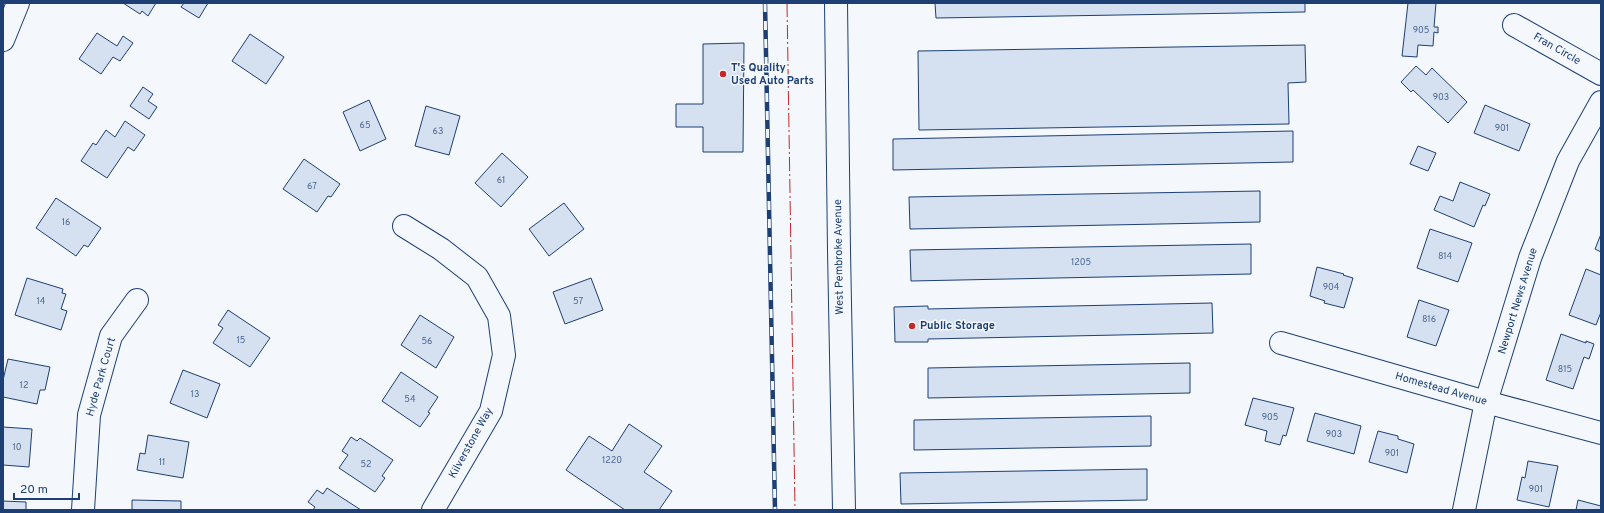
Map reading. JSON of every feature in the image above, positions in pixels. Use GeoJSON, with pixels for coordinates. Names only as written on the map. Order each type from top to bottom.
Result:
{"type":"FeatureCollection","features":[{"type":"Feature","properties":{"kind":"street"},"geometry":{"type":"LineString","coordinates":[[3,40],[18,3]]}},
{"type":"Feature","properties":{"kind":"street","name":"West Pembroke Avenue"},"geometry":{"type":"LineString","coordinates":[[836,3],[844,510]]}},
{"type":"Feature","properties":{"kind":"street","name":"Fran Circle"},"geometry":{"type":"LineString","coordinates":[[1514,25],[1601,74]]}},
{"type":"Feature","properties":{"kind":"street","name":"Newport News Avenue"},"geometry":{"type":"LineString","coordinates":[[1464,510],[1486,402],[1530,258],[1568,161],[1601,102]]}},
{"type":"Feature","properties":{"kind":"street","name":"Kilverstone Way"},"geometry":{"type":"LineString","coordinates":[[404,226],[441,249],[477,277],[499,316],[504,355],[491,411],[433,510]]}},
{"type":"Feature","properties":{"kind":"street","name":"Hyde Park Court"},"geometry":{"type":"LineString","coordinates":[[83,510],[89,415],[111,336],[137,300]]}},
{"type":"Feature","properties":{"kind":"street","name":"Homestead Avenue"},"geometry":{"type":"LineString","coordinates":[[1281,343],[1486,402],[1601,433]]}},
{"type":"Feature","properties":{"kind":"building"},"geometry":{"type":"Polygon","coordinates":[[[123,3],[156,3],[148,16],[142,11],[140,14],[123,3]]]}},
{"type":"Feature","properties":{"kind":"building"},"geometry":{"type":"Polygon","coordinates":[[[184,3],[208,3],[199,18],[181,7],[184,3]]]}},
{"type":"Feature","properties":{"kind":"building"},"geometry":{"type":"Polygon","coordinates":[[[935,3],[1305,3],[1305,12],[936,18],[935,3]]]}},
{"type":"Feature","properties":{"kind":"building"},"geometry":{"type":"Polygon","coordinates":[[[1408,3],[1436,3],[1434,27],[1438,27],[1438,33],[1434,32],[1433,46],[1418,45],[1417,57],[1402,56],[1408,3]]]}},
{"type":"Feature","properties":{"kind":"building"},"geometry":{"type":"Polygon","coordinates":[[[97,33],[117,46],[123,36],[133,43],[120,61],[113,57],[101,74],[79,59],[97,33]]]}},
{"type":"Feature","properties":{"kind":"building"},"geometry":{"type":"Polygon","coordinates":[[[250,34],[284,57],[266,84],[232,61],[250,34]]]}},
{"type":"Feature","properties":{"kind":"building","name":"T's Quality Used Auto Parts"},"geometry":{"type":"Polygon","coordinates":[[[744,43],[743,152],[703,152],[703,127],[676,127],[676,104],[703,104],[703,44],[744,43]]]}},
{"type":"Feature","properties":{"kind":"building"},"geometry":{"type":"Polygon","coordinates":[[[1305,45],[1306,82],[1288,83],[1289,124],[919,130],[918,51],[1305,45]]]}},
{"type":"Feature","properties":{"kind":"building"},"geometry":{"type":"Polygon","coordinates":[[[1416,66],[1426,75],[1432,68],[1467,102],[1448,123],[1413,90],[1411,92],[1401,82],[1416,66]]]}},
{"type":"Feature","properties":{"kind":"building"},"geometry":{"type":"Polygon","coordinates":[[[143,87],[153,94],[148,101],[157,107],[149,119],[130,106],[143,87]]]}},
{"type":"Feature","properties":{"kind":"building"},"geometry":{"type":"Polygon","coordinates":[[[369,100],[386,139],[360,151],[343,112],[369,100]]]}},
{"type":"Feature","properties":{"kind":"building"},"geometry":{"type":"Polygon","coordinates":[[[1485,105],[1530,124],[1519,151],[1474,133],[1485,105]]]}},
{"type":"Feature","properties":{"kind":"building"},"geometry":{"type":"Polygon","coordinates":[[[426,106],[460,116],[449,155],[415,146],[426,106]]]}},
{"type":"Feature","properties":{"kind":"building"},"geometry":{"type":"Polygon","coordinates":[[[125,121],[145,135],[134,151],[128,147],[107,178],[81,161],[93,143],[96,145],[106,130],[115,137],[125,121]]]}},
{"type":"Feature","properties":{"kind":"building"},"geometry":{"type":"Polygon","coordinates":[[[1293,131],[1293,162],[893,170],[893,139],[1293,131]]]}},
{"type":"Feature","properties":{"kind":"building"},"geometry":{"type":"Polygon","coordinates":[[[1418,146],[1436,153],[1428,171],[1410,164],[1418,146]]]}},
{"type":"Feature","properties":{"kind":"building"},"geometry":{"type":"Polygon","coordinates":[[[502,153],[528,177],[501,207],[475,183],[502,153]]]}},
{"type":"Feature","properties":{"kind":"building"},"geometry":{"type":"Polygon","coordinates":[[[304,159],[340,184],[331,197],[328,196],[317,212],[283,189],[304,159]]]}},
{"type":"Feature","properties":{"kind":"building"},"geometry":{"type":"Polygon","coordinates":[[[1460,182],[1490,194],[1485,206],[1483,205],[1474,227],[1434,210],[1440,196],[1453,201],[1460,182]]]}},
{"type":"Feature","properties":{"kind":"building"},"geometry":{"type":"Polygon","coordinates":[[[1260,191],[1260,222],[910,229],[909,197],[1260,191]]]}},
{"type":"Feature","properties":{"kind":"building"},"geometry":{"type":"Polygon","coordinates":[[[56,198],[101,228],[88,247],[84,245],[76,256],[36,228],[56,198]]]}},
{"type":"Feature","properties":{"kind":"building"},"geometry":{"type":"Polygon","coordinates":[[[564,203],[584,229],[549,256],[529,229],[564,203]]]}},
{"type":"Feature","properties":{"kind":"building"},"geometry":{"type":"Polygon","coordinates":[[[1430,229],[1472,243],[1458,282],[1417,268],[1430,229]]]}},
{"type":"Feature","properties":{"kind":"building"},"geometry":{"type":"Polygon","coordinates":[[[1601,234],[1601,252],[1595,249],[1601,234]]]}},
{"type":"Feature","properties":{"kind":"building"},"geometry":{"type":"Polygon","coordinates":[[[1251,244],[1251,274],[911,281],[910,250],[1251,244]]]}},
{"type":"Feature","properties":{"kind":"building"},"geometry":{"type":"Polygon","coordinates":[[[1317,267],[1353,278],[1344,308],[1324,303],[1325,301],[1310,296],[1317,267]]]}},
{"type":"Feature","properties":{"kind":"building"},"geometry":{"type":"Polygon","coordinates":[[[1586,269],[1601,275],[1601,312],[1596,325],[1569,315],[1586,269]]]}},
{"type":"Feature","properties":{"kind":"building"},"geometry":{"type":"Polygon","coordinates":[[[27,278],[63,289],[62,293],[66,294],[61,309],[67,311],[61,330],[15,315],[27,278]]]}},
{"type":"Feature","properties":{"kind":"building"},"geometry":{"type":"Polygon","coordinates":[[[591,278],[603,310],[565,324],[553,292],[591,278]]]}},
{"type":"Feature","properties":{"kind":"building"},"geometry":{"type":"Polygon","coordinates":[[[1419,300],[1449,310],[1436,346],[1407,337],[1419,300]]]}},
{"type":"Feature","properties":{"kind":"building"},"geometry":{"type":"Polygon","coordinates":[[[1212,303],[1213,333],[928,339],[928,342],[895,342],[894,307],[928,306],[928,309],[1212,303]]]}},
{"type":"Feature","properties":{"kind":"building"},"geometry":{"type":"Polygon","coordinates":[[[228,310],[270,338],[250,367],[213,343],[223,328],[218,325],[228,310]]]}},
{"type":"Feature","properties":{"kind":"building"},"geometry":{"type":"Polygon","coordinates":[[[420,315],[454,337],[436,368],[401,345],[420,315]]]}},
{"type":"Feature","properties":{"kind":"building"},"geometry":{"type":"Polygon","coordinates":[[[1561,334],[1586,343],[1586,341],[1594,344],[1589,359],[1584,357],[1573,389],[1546,380],[1561,334]]]}},
{"type":"Feature","properties":{"kind":"building"},"geometry":{"type":"Polygon","coordinates":[[[8,359],[50,367],[45,390],[40,390],[37,404],[3,397],[3,380],[8,359]]]}},
{"type":"Feature","properties":{"kind":"building"},"geometry":{"type":"Polygon","coordinates":[[[1190,363],[1190,393],[928,398],[928,368],[1190,363]]]}},
{"type":"Feature","properties":{"kind":"building"},"geometry":{"type":"Polygon","coordinates":[[[183,370],[220,384],[207,418],[170,403],[183,370]]]}},
{"type":"Feature","properties":{"kind":"building"},"geometry":{"type":"Polygon","coordinates":[[[401,372],[438,397],[428,412],[430,413],[420,427],[382,401],[401,372]]]}},
{"type":"Feature","properties":{"kind":"building"},"geometry":{"type":"Polygon","coordinates":[[[1253,398],[1294,408],[1286,436],[1283,435],[1280,445],[1265,441],[1267,431],[1245,425],[1253,398]]]}},
{"type":"Feature","properties":{"kind":"building"},"geometry":{"type":"Polygon","coordinates":[[[1315,413],[1361,426],[1354,454],[1307,441],[1315,413]]]}},
{"type":"Feature","properties":{"kind":"building"},"geometry":{"type":"Polygon","coordinates":[[[1151,416],[1151,446],[914,450],[914,420],[1151,416]]]}},
{"type":"Feature","properties":{"kind":"building"},"geometry":{"type":"Polygon","coordinates":[[[629,424],[662,446],[644,472],[672,491],[659,510],[625,510],[566,470],[589,436],[612,451],[629,424]]]}},
{"type":"Feature","properties":{"kind":"building"},"geometry":{"type":"Polygon","coordinates":[[[3,427],[32,429],[29,467],[3,465],[3,427]]]}},
{"type":"Feature","properties":{"kind":"building"},"geometry":{"type":"Polygon","coordinates":[[[1378,431],[1398,436],[1398,439],[1414,444],[1407,473],[1369,462],[1378,431]]]}},
{"type":"Feature","properties":{"kind":"building"},"geometry":{"type":"Polygon","coordinates":[[[148,435],[189,442],[183,478],[137,470],[140,453],[145,454],[148,435]]]}},
{"type":"Feature","properties":{"kind":"building"},"geometry":{"type":"Polygon","coordinates":[[[351,437],[357,441],[360,438],[393,460],[382,476],[385,478],[375,492],[339,468],[348,455],[342,451],[351,437]]]}},
{"type":"Feature","properties":{"kind":"building"},"geometry":{"type":"Polygon","coordinates":[[[1528,461],[1558,466],[1549,507],[1517,500],[1522,477],[1525,478],[1528,461]]]}},
{"type":"Feature","properties":{"kind":"building"},"geometry":{"type":"Polygon","coordinates":[[[1147,469],[1147,500],[901,504],[900,473],[1147,469]]]}},
{"type":"Feature","properties":{"kind":"building"},"geometry":{"type":"Polygon","coordinates":[[[327,488],[361,510],[313,510],[315,507],[308,502],[317,490],[323,494],[327,488]]]}},
{"type":"Feature","properties":{"kind":"building"},"geometry":{"type":"Polygon","coordinates":[[[132,500],[181,501],[181,510],[132,510],[132,500]]]}},
{"type":"Feature","properties":{"kind":"building"},"geometry":{"type":"Polygon","coordinates":[[[1578,500],[1601,506],[1601,510],[1576,510],[1578,500]]]}},
{"type":"Feature","properties":{"kind":"building"},"geometry":{"type":"Polygon","coordinates":[[[3,501],[26,502],[26,510],[3,510],[3,501]]]}},
{"type":"Feature","properties":{"kind":"railway"},"geometry":{"type":"LineString","coordinates":[[765,3],[775,510]]}},
{"type":"Feature","properties":{"kind":"power"},"geometry":{"type":"LineString","coordinates":[[787,3],[795,510]]}},
{"type":"Feature","properties":{"kind":"place","name":"T's Quality Used Auto Parts"},"geometry":{"type":"Point","coordinates":[723,74]}},
{"type":"Feature","properties":{"kind":"place","name":"Public Storage"},"geometry":{"type":"Point","coordinates":[912,326]}}]}
